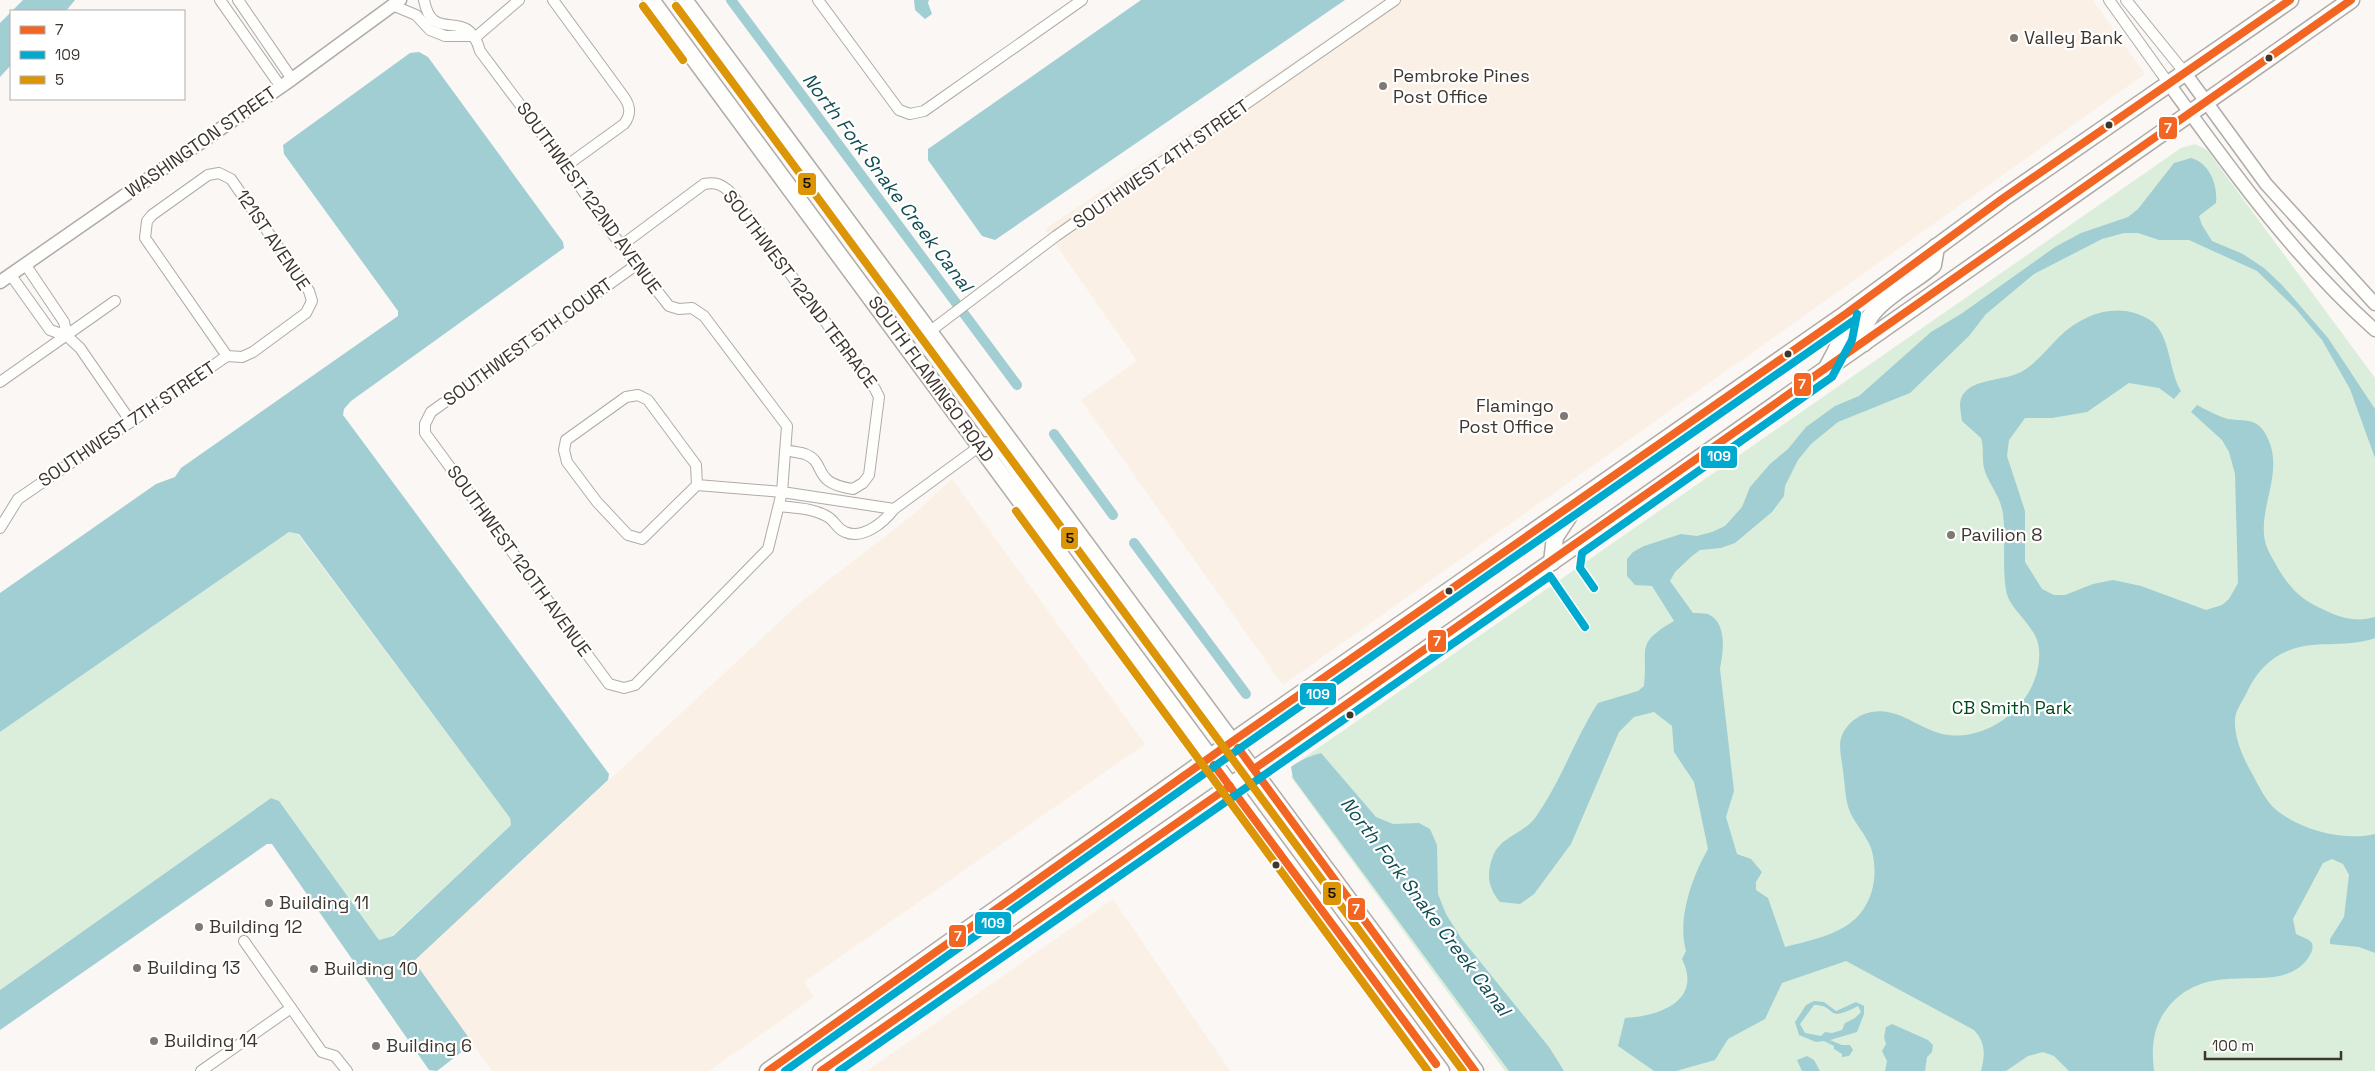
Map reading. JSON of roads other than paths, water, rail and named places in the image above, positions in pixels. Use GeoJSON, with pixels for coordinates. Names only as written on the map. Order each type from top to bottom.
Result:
{"type":"FeatureCollection","features":[{"type":"Feature","properties":{"kind":"highway","name":"SOUTH FLAMINGO ROAD"},"geometry":{"type":"LineString","coordinates":[[651,0],[1441,1071]]}},
{"type":"Feature","properties":{"kind":"highway","name":"SOUTH FLAMINGO ROAD"},"geometry":{"type":"LineString","coordinates":[[684,0],[1233,741],[1473,1070]]}},
{"type":"Feature","properties":{"kind":"highway"},"geometry":{"type":"LineString","coordinates":[[768,1071],[1233,741],[1578,503],[1847,313],[1936,247],[2290,0]]}},
{"type":"Feature","properties":{"kind":"highway"},"geometry":{"type":"LineString","coordinates":[[821,1071],[1552,562],[2351,0]]}},
{"type":"Feature","properties":{"kind":"highway"},"geometry":{"type":"LineString","coordinates":[[1864,343],[1862,335],[1871,314],[1933,264],[1936,247]]}},
{"type":"Feature","properties":{"kind":"highway"},"geometry":{"type":"LineString","coordinates":[[1825,370],[1842,339],[1847,325],[1847,313]]}},
{"type":"Feature","properties":{"kind":"highway"},"geometry":{"type":"LineString","coordinates":[[980,446],[991,445],[1004,452],[1064,534],[1092,552]]}},
{"type":"Feature","properties":{"kind":"highway"},"geometry":{"type":"LineString","coordinates":[[1552,562],[1555,537],[1578,503]]}},
{"type":"Feature","properties":{"kind":"street"},"geometry":{"type":"LineString","coordinates":[[220,0],[281,87]]}},
{"type":"Feature","properties":{"kind":"street"},"geometry":{"type":"LineString","coordinates":[[424,0],[430,16],[441,25],[464,26],[476,36]]}},
{"type":"Feature","properties":{"kind":"street"},"geometry":{"type":"LineString","coordinates":[[396,3],[416,15],[430,30],[445,36],[476,36],[518,0]]}},
{"type":"Feature","properties":{"kind":"street"},"geometry":{"type":"LineString","coordinates":[[553,0],[629,104],[629,118],[624,124],[566,166]]}},
{"type":"Feature","properties":{"kind":"street"},"geometry":{"type":"LineString","coordinates":[[818,0],[899,110],[910,114],[924,112],[1082,0]]}},
{"type":"Feature","properties":{"kind":"street","name":"SOUTHWEST 4TH STREET"},"geometry":{"type":"LineString","coordinates":[[930,332],[973,297],[1056,236],[1395,0]]}},
{"type":"Feature","properties":{"kind":"street"},"geometry":{"type":"LineString","coordinates":[[2109,0],[2257,204],[2316,271],[2375,330]]}},
{"type":"Feature","properties":{"kind":"street"},"geometry":{"type":"LineString","coordinates":[[2126,0],[2185,73],[2266,184],[2375,304]]}},
{"type":"Feature","properties":{"kind":"street"},"geometry":{"type":"LineString","coordinates":[[237,1],[292,79]]}},
{"type":"Feature","properties":{"kind":"street","name":"WASHINGTON STREET"},"geometry":{"type":"LineString","coordinates":[[5,278],[281,87],[396,3]]}},
{"type":"Feature","properties":{"kind":"street","name":"SOUTHWEST 122ND AVENUE"},"geometry":{"type":"LineString","coordinates":[[476,36],[480,51],[566,166],[597,213],[636,265],[669,306],[679,309],[692,308],[704,316],[787,426],[782,492],[768,549],[635,685],[624,688]]}},
{"type":"Feature","properties":{"kind":"street"},"geometry":{"type":"LineString","coordinates":[[257,52],[268,44]]}},
{"type":"Feature","properties":{"kind":"street","name":"121ST AVENUE"},"geometry":{"type":"LineString","coordinates":[[227,356],[145,238],[147,221],[152,215],[208,175],[219,173],[232,179],[309,291],[312,301]]}},
{"type":"Feature","properties":{"kind":"street","name":"SOUTHWEST 122ND TERRACE"},"geometry":{"type":"LineString","coordinates":[[622,245],[704,184],[715,182],[730,192],[879,397],[870,474],[863,483],[853,488],[831,484],[825,480],[814,460],[806,454],[786,450]]}},
{"type":"Feature","properties":{"kind":"street"},"geometry":{"type":"LineString","coordinates":[[25,264],[64,322],[66,336]]}},
{"type":"Feature","properties":{"kind":"street","name":"SOUTHWEST 5TH COURT"},"geometry":{"type":"LineString","coordinates":[[425,424],[431,412],[636,265]]}},
{"type":"Feature","properties":{"kind":"street"},"geometry":{"type":"LineString","coordinates":[[5,278],[50,330],[66,336],[80,348],[131,422]]}},
{"type":"Feature","properties":{"kind":"street"},"geometry":{"type":"LineString","coordinates":[[0,382],[116,301]]}},
{"type":"Feature","properties":{"kind":"street","name":"SOUTHWEST 7TH STREET"},"geometry":{"type":"LineString","coordinates":[[0,528],[18,499],[227,356],[242,357],[252,352],[306,313],[312,301]]}},
{"type":"Feature","properties":{"kind":"street"},"geometry":{"type":"LineString","coordinates":[[698,485],[696,465],[648,400],[638,395],[626,396],[566,440],[564,450],[566,462],[597,502],[628,535],[642,539],[698,485],[782,492],[894,509]]}},
{"type":"Feature","properties":{"kind":"street","name":"SOUTHWEST 120TH AVENUE"},"geometry":{"type":"LineString","coordinates":[[425,424],[425,433],[609,684],[624,688]]}},
{"type":"Feature","properties":{"kind":"street"},"geometry":{"type":"LineString","coordinates":[[779,506],[821,513],[830,517],[836,527],[850,534],[860,534],[886,520],[894,509],[980,446]]}},
{"type":"Feature","properties":{"kind":"street"},"geometry":{"type":"LineString","coordinates":[[244,941],[322,1052],[335,1056],[347,1071]]}},
{"type":"Feature","properties":{"kind":"street"},"geometry":{"type":"LineString","coordinates":[[202,1071],[291,1008]]}},
{"type":"Feature","properties":{"kind":"water"},"geometry":{"type":"Polygon","coordinates":[[[23,0],[75,0],[67,10],[13,10],[23,0]]]}},
{"type":"Feature","properties":{"kind":"water"},"geometry":{"type":"Polygon","coordinates":[[[914,0],[929,0],[928,3],[932,14],[925,19],[915,10],[914,0]]]}},
{"type":"Feature","properties":{"kind":"water"},"geometry":{"type":"Polygon","coordinates":[[[1141,0],[1345,0],[995,240],[982,236],[928,160],[928,149],[1141,0]]]}},
{"type":"Feature","properties":{"kind":"water"},"geometry":{"type":"Polygon","coordinates":[[[10,13],[10,66],[0,77],[0,23],[10,13]]]}},
{"type":"Feature","properties":{"kind":"water"},"geometry":{"type":"Polygon","coordinates":[[[419,52],[428,57],[563,242],[564,248],[351,401],[344,409],[343,415],[609,774],[608,780],[414,961],[469,1038],[468,1047],[437,1071],[429,1070],[272,844],[267,844],[0,1030],[0,990],[271,798],[279,801],[379,940],[393,936],[511,825],[510,818],[299,534],[289,532],[0,732],[0,593],[156,484],[175,477],[181,468],[398,316],[398,311],[284,154],[283,145],[410,53],[419,52]]]}},
{"type":"Feature","properties":{"kind":"water"},"geometry":{"type":"Polygon","coordinates":[[[2191,158],[2198,161],[2208,170],[2216,190],[2216,203],[2199,216],[2202,225],[2212,241],[2243,254],[2264,268],[2282,285],[2328,338],[2375,409],[2375,458],[2350,389],[2322,340],[2296,309],[2257,271],[2189,240],[2159,240],[2138,233],[2124,233],[2102,239],[2034,274],[1986,314],[1969,336],[1910,393],[1838,422],[1811,444],[1798,460],[1785,486],[1784,496],[1772,512],[1735,543],[1721,548],[1700,550],[1675,572],[1670,581],[1693,613],[1708,614],[1714,618],[1719,624],[1723,639],[1720,669],[1734,791],[1726,817],[1737,854],[1751,859],[1762,872],[1756,882],[1756,890],[1768,898],[1785,947],[1816,939],[1839,930],[1855,919],[1868,902],[1872,892],[1875,870],[1871,848],[1852,817],[1845,792],[1840,747],[1841,737],[1847,727],[1862,715],[1885,712],[1896,714],[1926,728],[1948,735],[1966,735],[1983,731],[1999,723],[2013,712],[2033,684],[2038,667],[2039,649],[2037,640],[2008,598],[2004,571],[2004,523],[2002,508],[1984,468],[1981,438],[1962,421],[1960,406],[1963,395],[1970,387],[1977,384],[2021,372],[2037,360],[2070,328],[2091,316],[2103,312],[2126,311],[2150,320],[2157,326],[2166,343],[2181,391],[2174,399],[2159,388],[2129,383],[2087,412],[2052,418],[2025,418],[2009,440],[2007,456],[2025,511],[2025,562],[2042,589],[2054,595],[2065,595],[2093,584],[2113,580],[2141,586],[2206,610],[2222,605],[2229,599],[2238,583],[2235,474],[2229,452],[2222,440],[2191,412],[2197,405],[2224,418],[2252,422],[2260,426],[2270,443],[2273,456],[2273,469],[2264,522],[2265,540],[2272,558],[2292,588],[2313,605],[2347,618],[2368,619],[2375,617],[2375,638],[2361,642],[2298,647],[2273,659],[2255,678],[2238,708],[2235,719],[2237,739],[2244,758],[2263,793],[2272,806],[2282,814],[2293,821],[2320,832],[2349,836],[2375,834],[2375,953],[2359,947],[2330,944],[2330,939],[2344,917],[2349,875],[2343,864],[2332,859],[2323,863],[2293,919],[2296,934],[2312,943],[2312,950],[2306,961],[2293,971],[2278,976],[2223,979],[2204,983],[2186,991],[2169,1006],[2159,1021],[2153,1045],[2154,1071],[2069,1071],[2054,1056],[2043,1052],[2028,1056],[2006,1071],[1981,1071],[1984,1049],[1981,1040],[1974,1030],[1846,961],[1782,983],[1765,1019],[1728,1039],[1715,1060],[1676,1071],[1654,1071],[1618,1046],[1625,1018],[1638,1017],[1664,1010],[1682,996],[1687,986],[1687,974],[1682,959],[1686,951],[1683,926],[1685,912],[1692,885],[1708,849],[1694,782],[1674,752],[1672,726],[1654,712],[1634,717],[1619,732],[1571,844],[1534,894],[1520,904],[1500,902],[1489,880],[1489,869],[1496,850],[1535,818],[1560,776],[1589,717],[1598,703],[1638,691],[1644,686],[1645,654],[1648,641],[1653,635],[1674,621],[1652,586],[1635,585],[1627,576],[1627,559],[1633,552],[1644,546],[1681,534],[1697,536],[1725,526],[1742,507],[1750,487],[1770,464],[1788,449],[1806,427],[1835,406],[1859,396],[1931,332],[1961,314],[2055,247],[2081,233],[2128,217],[2138,209],[2174,163],[2191,158]]]}},
{"type":"Feature","properties":{"kind":"water"},"geometry":{"type":"Polygon","coordinates":[[[1321,753],[1376,817],[1393,824],[1419,823],[1430,829],[1437,845],[1438,894],[1446,914],[1461,938],[1549,1047],[1564,1071],[1509,1071],[1293,778],[1291,767],[1305,758],[1321,753]]]}},
{"type":"Feature","properties":{"kind":"water"},"geometry":{"type":"Polygon","coordinates":[[[1814,1001],[1824,1002],[1836,1011],[1856,1002],[1864,1006],[1864,1014],[1857,1032],[1830,1040],[1842,1045],[1850,1045],[1853,1050],[1849,1056],[1842,1057],[1842,1054],[1834,1049],[1834,1046],[1824,1041],[1816,1042],[1799,1035],[1795,1022],[1806,1005],[1814,1001]],[[1814,1005],[1800,1024],[1805,1033],[1821,1036],[1825,1032],[1832,1033],[1842,1030],[1845,1023],[1855,1018],[1861,1012],[1858,1006],[1835,1014],[1821,1006],[1814,1005]]]}},
{"type":"Feature","properties":{"kind":"water"},"geometry":{"type":"Polygon","coordinates":[[[1892,1024],[1928,1040],[1933,1045],[1932,1052],[1927,1057],[1925,1071],[1885,1071],[1887,1061],[1882,1051],[1886,1044],[1884,1037],[1886,1027],[1892,1024]]]}},
{"type":"Feature","properties":{"kind":"water"},"geometry":{"type":"Polygon","coordinates":[[[1807,1056],[1814,1060],[1820,1071],[1802,1071],[1797,1060],[1807,1056]]]}},
{"type":"Feature","properties":{"kind":"waterway","name":"North Fork Snake Creek Canal"},"geometry":{"type":"LineString","coordinates":[[731,0],[1017,385]]}},
{"type":"Feature","properties":{"kind":"waterway","name":"North Fork Snake Creek Canal"},"geometry":{"type":"LineString","coordinates":[[1054,434],[1113,515]]}},
{"type":"Feature","properties":{"kind":"waterway","name":"North Fork Snake Creek Canal"},"geometry":{"type":"LineString","coordinates":[[1134,543],[1246,694]]}},
{"type":"Feature","properties":{"kind":"place","name":"Valley Bank"},"geometry":{"type":"Point","coordinates":[2014,38]}},
{"type":"Feature","properties":{"kind":"place","name":"Pembroke Pines Post Office"},"geometry":{"type":"Point","coordinates":[1383,86]}},
{"type":"Feature","properties":{"kind":"place","name":"Flamingo Post Office"},"geometry":{"type":"Point","coordinates":[1564,416]}},
{"type":"Feature","properties":{"kind":"place","name":"Pavilion 8"},"geometry":{"type":"Point","coordinates":[1951,535]}},
{"type":"Feature","properties":{"kind":"place","name":"Building 11"},"geometry":{"type":"Point","coordinates":[269,903]}},
{"type":"Feature","properties":{"kind":"place","name":"Building 12"},"geometry":{"type":"Point","coordinates":[199,927]}},
{"type":"Feature","properties":{"kind":"place","name":"Building 13"},"geometry":{"type":"Point","coordinates":[137,968]}},
{"type":"Feature","properties":{"kind":"place","name":"Building 10"},"geometry":{"type":"Point","coordinates":[314,969]}},
{"type":"Feature","properties":{"kind":"place","name":"Building 14"},"geometry":{"type":"Point","coordinates":[154,1041]}},
{"type":"Feature","properties":{"kind":"place","name":"Building 6"},"geometry":{"type":"Point","coordinates":[376,1046]}},
{"type":"Feature","properties":{"kind":"park label","name":"CB Smith Park"},"geometry":{"type":"Point","coordinates":[2012,708]}}]}
